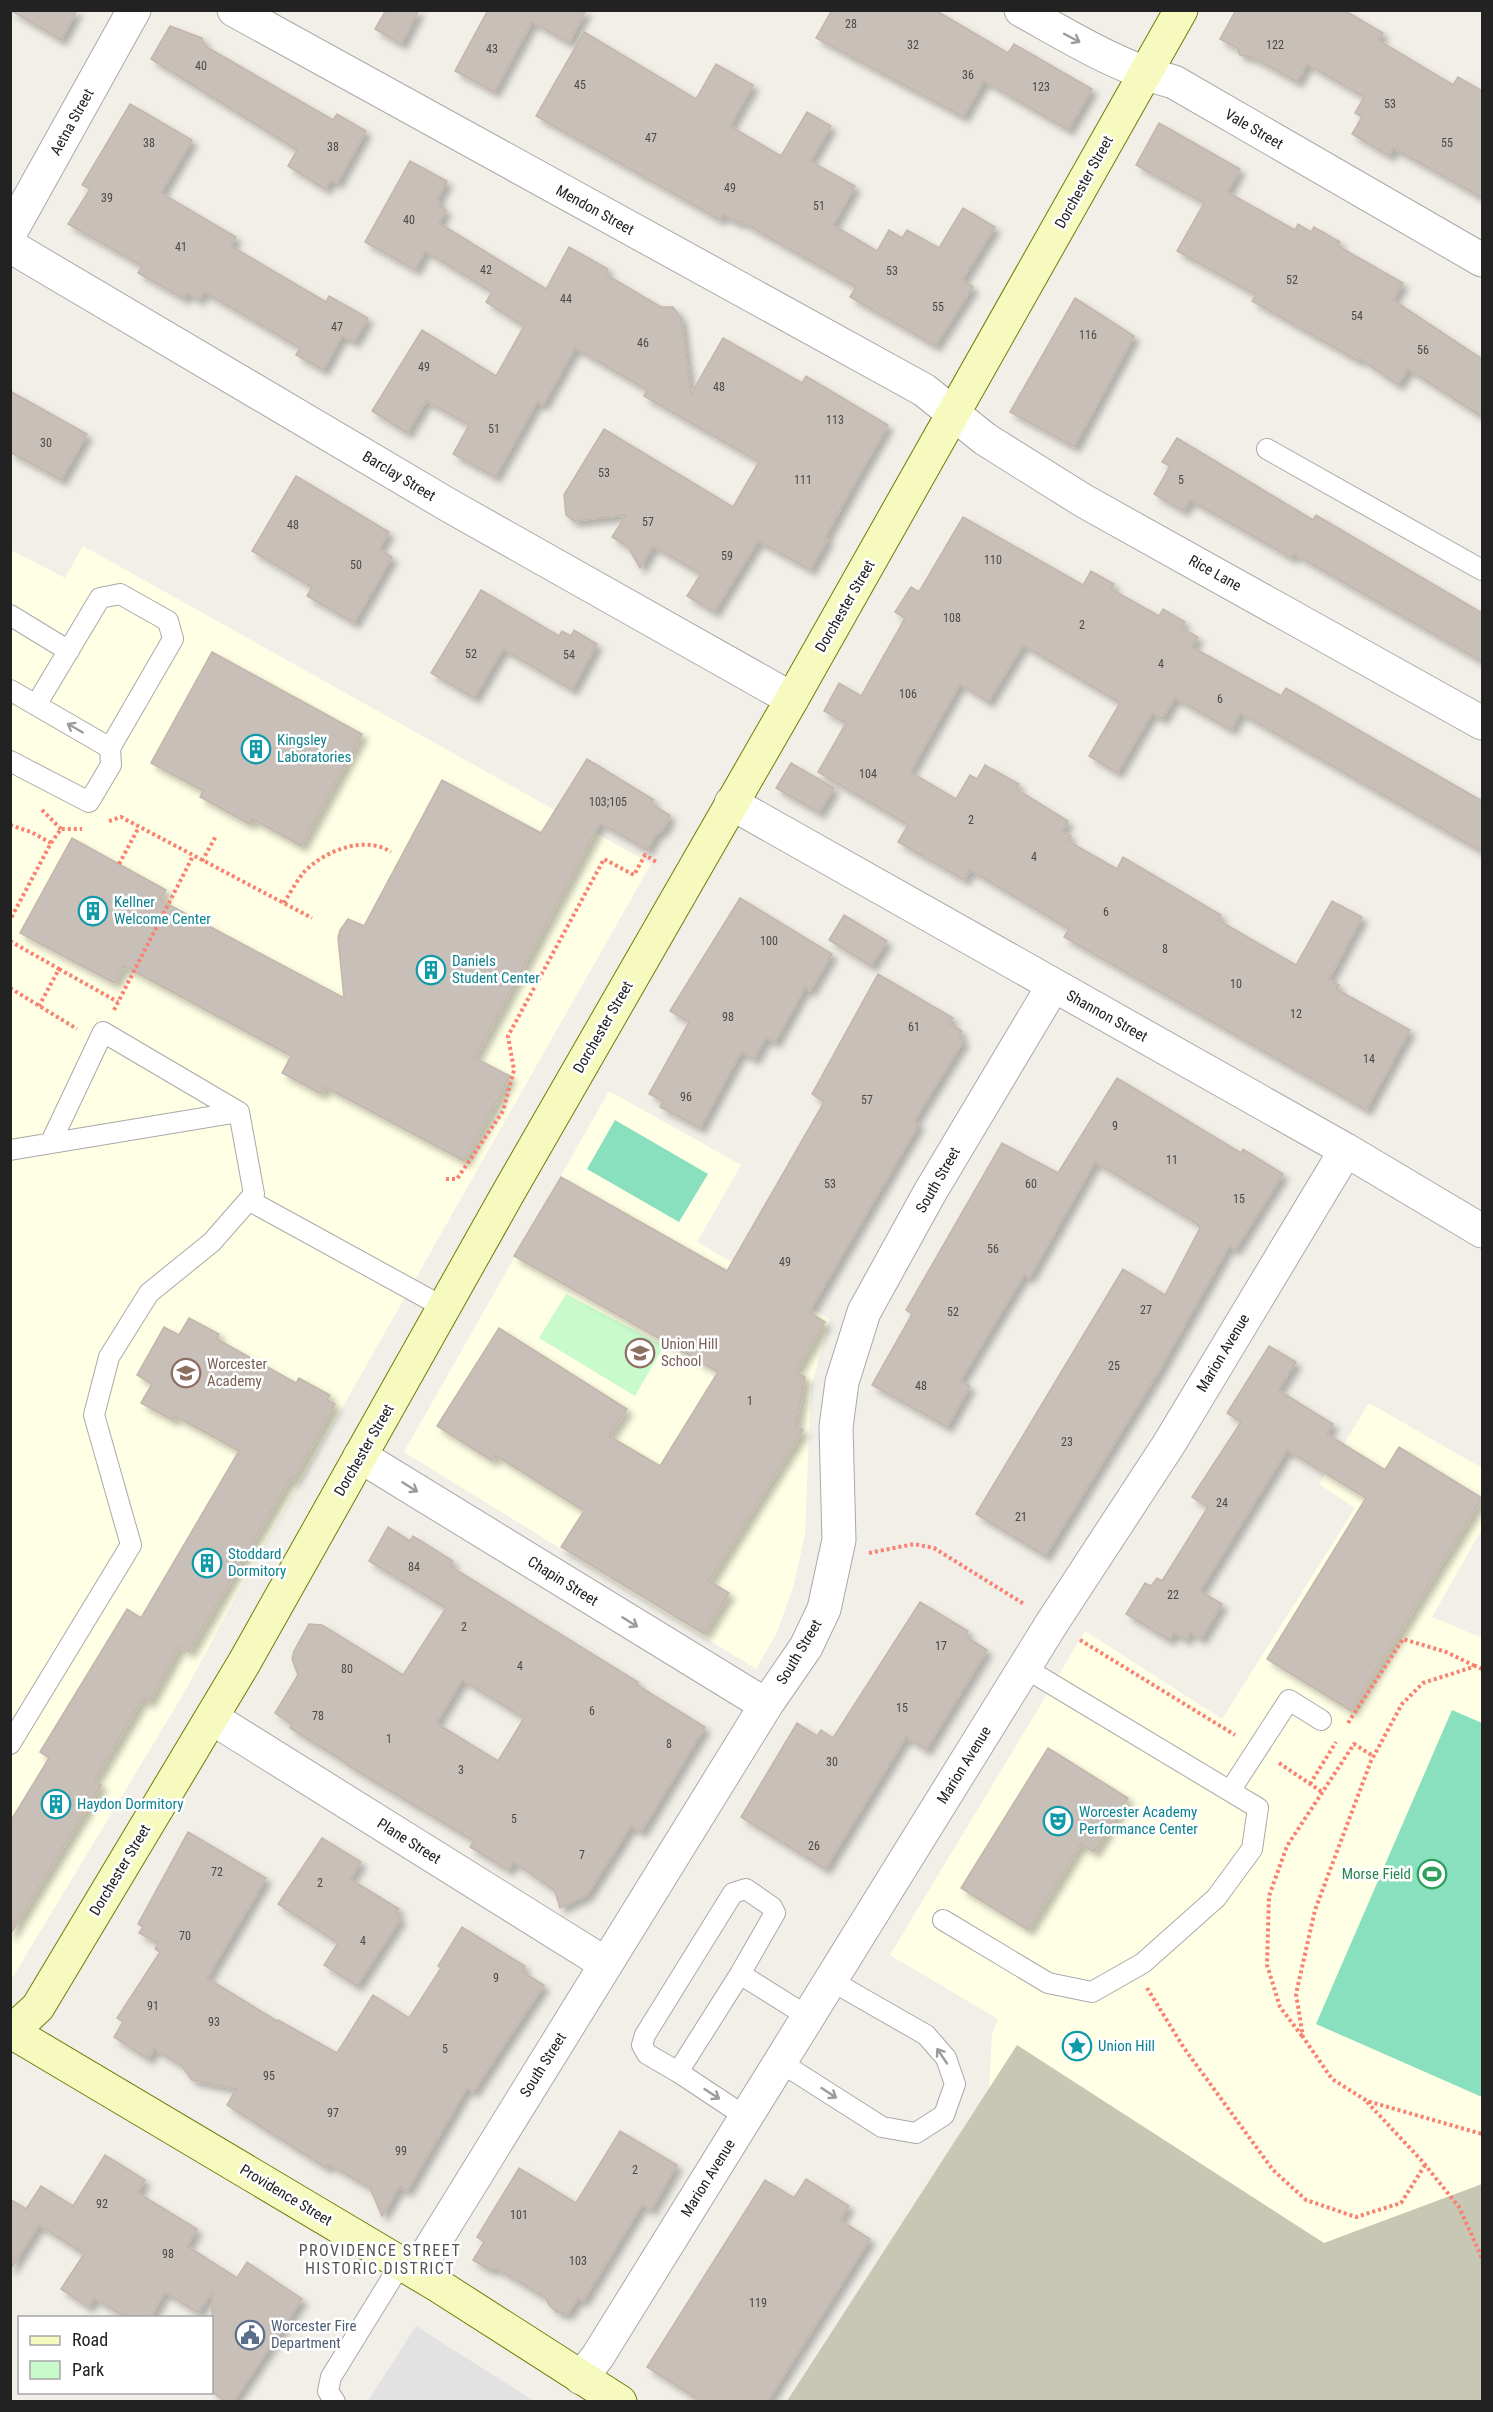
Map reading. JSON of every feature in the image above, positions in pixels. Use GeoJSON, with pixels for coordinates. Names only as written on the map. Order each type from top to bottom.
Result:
{"type":"FeatureCollection","features":[{"type":"Feature","properties":{"kind":"street","name":"Aetna Street"},"geometry":{"type":"LineString","coordinates":[[10,233],[134,10]]}},
{"type":"Feature","properties":{"kind":"street","name":"Mendon Street"},"geometry":{"type":"LineString","coordinates":[[234,10],[924,390],[954,412]]}},
{"type":"Feature","properties":{"kind":"street","name":"Vale Street"},"geometry":{"type":"LineString","coordinates":[[1021,10],[1144,75],[1174,82],[1482,260]]}},
{"type":"Feature","properties":{"kind":"street","name":"Dorchester Street"},"geometry":{"type":"LineString","coordinates":[[11,2032],[38,2007],[212,1718],[1181,10]]}},
{"type":"Feature","properties":{"kind":"street","name":"Barclay Street"},"geometry":{"type":"LineString","coordinates":[[10,246],[450,506],[792,699]]}},
{"type":"Feature","properties":{"kind":"street","name":"Rice Lane"},"geometry":{"type":"LineString","coordinates":[[954,412],[985,439],[1084,501],[1482,723]]}},
{"type":"Feature","properties":{"kind":"street","name":"Shannon Street"},"geometry":{"type":"LineString","coordinates":[[730,803],[1346,1150],[1482,1231]]}},
{"type":"Feature","properties":{"kind":"street","name":"South Street"},"geometry":{"type":"LineString","coordinates":[[408,2268],[606,1964],[766,1705],[806,1647],[824,1609],[839,1540],[836,1427],[842,1382],[864,1312],[929,1194],[1053,986]]}},
{"type":"Feature","properties":{"kind":"street","name":"Marion Avenue"},"geometry":{"type":"LineString","coordinates":[[599,2393],[598,2356],[807,2016],[1168,1444],[1346,1150]]}},
{"type":"Feature","properties":{"kind":"street","name":"Chapin Street"},"geometry":{"type":"LineString","coordinates":[[360,1456],[766,1705]]}},
{"type":"Feature","properties":{"kind":"street","name":"Plane Street"},"geometry":{"type":"LineString","coordinates":[[212,1718],[606,1964]]}},
{"type":"Feature","properties":{"kind":"street","name":"Providence Street"},"geometry":{"type":"LineString","coordinates":[[11,2032],[408,2268],[599,2393]]}},
{"type":"Feature","properties":{"kind":"lane"},"geometry":{"type":"LineString","coordinates":[[1267,449],[1482,570]]}},
{"type":"Feature","properties":{"kind":"lane"},"geometry":{"type":"LineString","coordinates":[[10,761],[89,802],[111,765],[110,748],[173,639],[168,621],[120,594],[100,598],[36,705]]}},
{"type":"Feature","properties":{"kind":"lane"},"geometry":{"type":"LineString","coordinates":[[10,615],[69,651]]}},
{"type":"Feature","properties":{"kind":"lane"},"geometry":{"type":"LineString","coordinates":[[10,690],[110,748]]}},
{"type":"Feature","properties":{"kind":"lane"},"geometry":{"type":"LineString","coordinates":[[51,1142],[100,1037],[239,1112]]}},
{"type":"Feature","properties":{"kind":"lane"},"geometry":{"type":"LineString","coordinates":[[10,1150],[239,1112]]}},
{"type":"Feature","properties":{"kind":"lane"},"geometry":{"type":"LineString","coordinates":[[10,1744],[131,1545],[94,1415],[109,1357],[149,1293],[212,1242],[254,1194],[239,1112]]}},
{"type":"Feature","properties":{"kind":"lane"},"geometry":{"type":"LineString","coordinates":[[250,1201],[445,1308]]}},
{"type":"Feature","properties":{"kind":"lane"},"geometry":{"type":"LineString","coordinates":[[943,1920],[1048,1983],[1092,1992],[1136,1967],[1216,1898],[1252,1849],[1258,1808],[1025,1668]]}},
{"type":"Feature","properties":{"kind":"lane"},"geometry":{"type":"LineString","coordinates":[[1230,1791],[1289,1700],[1321,1720]]}},
{"type":"Feature","properties":{"kind":"lane"},"geometry":{"type":"LineString","coordinates":[[678,2072],[741,1974],[775,1913],[772,1907],[747,1889],[733,1893],[645,2035],[642,2045],[647,2054],[746,2117]]}},
{"type":"Feature","properties":{"kind":"lane"},"geometry":{"type":"LineString","coordinates":[[741,1974],[807,2016]]}},
{"type":"Feature","properties":{"kind":"lane"},"geometry":{"type":"LineString","coordinates":[[780,2062],[882,2127],[916,2133],[944,2115],[955,2084],[946,2058],[926,2035],[830,1980]]}},
{"type":"Feature","properties":{"kind":"lane"},"geometry":{"type":"LineString","coordinates":[[335,2402],[328,2391],[331,2377],[408,2268]]}},
{"type":"Feature","properties":{"kind":"path"},"geometry":{"type":"LineString","coordinates":[[36,806],[61,829],[85,829]]}},
{"type":"Feature","properties":{"kind":"path"},"geometry":{"type":"LineString","coordinates":[[103,823],[121,818],[312,918]]}},
{"type":"Feature","properties":{"kind":"path"},"geometry":{"type":"LineString","coordinates":[[10,825],[31,832],[51,843]]}},
{"type":"Feature","properties":{"kind":"path"},"geometry":{"type":"LineString","coordinates":[[119,864],[139,827]]}},
{"type":"Feature","properties":{"kind":"path"},"geometry":{"type":"LineString","coordinates":[[10,920],[51,843],[61,829]]}},
{"type":"Feature","properties":{"kind":"path"},"geometry":{"type":"LineString","coordinates":[[202,861],[216,836]]}},
{"type":"Feature","properties":{"kind":"path"},"geometry":{"type":"LineString","coordinates":[[284,903],[305,871],[345,846],[381,845],[391,852]]}},
{"type":"Feature","properties":{"kind":"path"},"geometry":{"type":"LineString","coordinates":[[446,1179],[457,1179],[503,1112],[514,1070],[508,1035],[604,859],[634,875],[645,855],[658,863]]}},
{"type":"Feature","properties":{"kind":"path"},"geometry":{"type":"LineString","coordinates":[[10,988],[39,1006],[100,1037],[193,856]]}},
{"type":"Feature","properties":{"kind":"path"},"geometry":{"type":"LineString","coordinates":[[10,941],[118,1002]]}},
{"type":"Feature","properties":{"kind":"path"},"geometry":{"type":"LineString","coordinates":[[39,1006],[59,969]]}},
{"type":"Feature","properties":{"kind":"path"},"geometry":{"type":"LineString","coordinates":[[865,1554],[914,1544],[934,1548],[1025,1605]]}},
{"type":"Feature","properties":{"kind":"path"},"geometry":{"type":"LineString","coordinates":[[1310,1784],[1403,1638],[1446,1652],[1482,1669]]}},
{"type":"Feature","properties":{"kind":"path"},"geometry":{"type":"LineString","coordinates":[[1079,1640],[1227,1730]]}},
{"type":"Feature","properties":{"kind":"path"},"geometry":{"type":"LineString","coordinates":[[1303,2037],[1296,1994],[1315,1910],[1373,1756],[1401,1704],[1423,1683],[1476,1666]]}},
{"type":"Feature","properties":{"kind":"path"},"geometry":{"type":"LineString","coordinates":[[1373,1756],[1354,1744],[1287,1846],[1269,1896],[1267,1965],[1280,2007],[1332,2079],[1367,2101],[1425,2165],[1459,2207],[1482,2258]]}},
{"type":"Feature","properties":{"kind":"path"},"geometry":{"type":"LineString","coordinates":[[1285,1767],[1322,1792]]}},
{"type":"Feature","properties":{"kind":"path"},"geometry":{"type":"LineString","coordinates":[[1136,1967],[1184,2048],[1273,2170],[1306,2200],[1356,2217],[1401,2203],[1425,2165]]}},
{"type":"Feature","properties":{"kind":"path"},"geometry":{"type":"LineString","coordinates":[[1367,2101],[1482,2134]]}},
{"type":"Feature","properties":{"kind":"shaded area","name":"Worcester Academy"},"geometry":{"type":"Polygon","coordinates":[[[83,546],[651,864],[262,1549],[184,1693],[11,1980],[11,550],[65,578],[83,546]]]}},
{"type":"Feature","properties":{"kind":"shaded area","name":"Union Hill School"},"geometry":{"type":"Polygon","coordinates":[[[609,1091],[741,1165],[697,1242],[830,1319],[811,1387],[805,1534],[794,1585],[777,1632],[756,1669],[404,1452],[609,1091]]]}},
{"type":"Feature","properties":{"kind":"shaded area"},"geometry":{"type":"Polygon","coordinates":[[[1369,1403],[1482,1468],[1482,1529],[1432,1617],[1482,1638],[1482,2401],[802,2402],[988,2110],[992,2034],[998,2019],[890,1955],[1085,1631],[1222,1719],[1355,1508],[1319,1484],[1369,1403]]]}},
{"type":"Feature","properties":{"kind":"shaded area"},"geometry":{"type":"Polygon","coordinates":[[[1017,2045],[1324,2243],[1482,2184],[1482,2401],[787,2401],[1017,2045]]]}},
{"type":"Feature","properties":{"kind":"shaded area"},"geometry":{"type":"Polygon","coordinates":[[[416,2326],[534,2401],[368,2401],[416,2326]]]}},
{"type":"Feature","properties":{"kind":"green space"},"geometry":{"type":"Polygon","coordinates":[[[615,1120],[708,1174],[679,1222],[587,1169],[615,1120]]]}},
{"type":"Feature","properties":{"kind":"green space"},"geometry":{"type":"Polygon","coordinates":[[[566,1294],[664,1346],[635,1396],[539,1338],[566,1294]]]}},
{"type":"Feature","properties":{"kind":"green space","name":"Morse Field"},"geometry":{"type":"Polygon","coordinates":[[[1452,1710],[1482,1723],[1482,2097],[1316,2024],[1452,1710]]]}},
{"type":"Feature","properties":{"kind":"building"},"geometry":{"type":"Polygon","coordinates":[[[10,10],[77,10],[61,40],[10,10]]]}},
{"type":"Feature","properties":{"kind":"building"},"geometry":{"type":"Polygon","coordinates":[[[386,10],[419,10],[401,44],[375,29],[386,10]]]}},
{"type":"Feature","properties":{"kind":"building"},"geometry":{"type":"Polygon","coordinates":[[[488,10],[586,10],[569,43],[532,22],[494,92],[455,71],[488,10]]]}},
{"type":"Feature","properties":{"kind":"building"},"geometry":{"type":"Polygon","coordinates":[[[832,10],[935,10],[1008,53],[1014,44],[1092,89],[1068,130],[984,81],[963,117],[816,38],[832,10]]]}},
{"type":"Feature","properties":{"kind":"building"},"geometry":{"type":"Polygon","coordinates":[[[1236,10],[1344,10],[1383,33],[1378,40],[1453,85],[1458,77],[1482,91],[1482,198],[1393,148],[1389,156],[1352,134],[1362,117],[1355,113],[1364,97],[1307,64],[1297,82],[1254,58],[1240,55],[1237,48],[1220,39],[1236,10]]]}},
{"type":"Feature","properties":{"kind":"building"},"geometry":{"type":"Polygon","coordinates":[[[170,26],[202,38],[205,46],[333,120],[337,114],[366,131],[337,183],[331,180],[325,189],[288,166],[297,150],[151,59],[170,26]]]}},
{"type":"Feature","properties":{"kind":"building"},"geometry":{"type":"Polygon","coordinates":[[[584,32],[696,99],[716,64],[753,85],[730,126],[781,156],[807,112],[831,126],[810,161],[855,186],[833,225],[877,251],[889,230],[902,238],[907,230],[939,248],[963,208],[995,227],[962,280],[973,287],[935,346],[850,297],[856,287],[740,221],[738,223],[723,215],[720,220],[536,116],[584,32]]]}},
{"type":"Feature","properties":{"kind":"building"},"geometry":{"type":"Polygon","coordinates":[[[130,104],[192,140],[161,193],[236,237],[231,246],[326,302],[329,296],[368,318],[354,342],[342,336],[323,370],[296,355],[300,348],[204,292],[199,300],[187,293],[184,299],[138,273],[142,266],[68,224],[90,189],[82,185],[130,104]]]}},
{"type":"Feature","properties":{"kind":"building"},"geometry":{"type":"Polygon","coordinates":[[[1159,123],[1240,169],[1227,192],[1295,230],[1298,224],[1311,232],[1314,227],[1340,242],[1338,246],[1403,283],[1393,300],[1482,359],[1482,417],[1408,369],[1398,385],[1359,358],[1358,361],[1252,301],[1256,295],[1177,251],[1204,203],[1136,165],[1159,123]]]}},
{"type":"Feature","properties":{"kind":"building"},"geometry":{"type":"Polygon","coordinates":[[[410,161],[447,181],[437,200],[440,202],[438,205],[446,210],[439,223],[546,289],[569,247],[608,269],[605,274],[661,307],[673,307],[681,318],[691,394],[723,338],[802,383],[806,376],[888,425],[854,484],[825,538],[828,539],[810,570],[758,541],[714,612],[687,596],[701,574],[653,546],[640,568],[628,547],[612,537],[626,515],[574,521],[566,515],[564,495],[604,429],[733,507],[759,462],[644,396],[647,390],[575,348],[543,405],[537,402],[495,477],[453,454],[469,425],[426,401],[407,433],[372,411],[422,330],[496,376],[524,326],[486,302],[492,292],[425,251],[415,270],[365,242],[410,161]]]}},
{"type":"Feature","properties":{"kind":"building"},"geometry":{"type":"Polygon","coordinates":[[[1075,298],[1134,336],[1074,447],[1010,412],[1075,298]]]}},
{"type":"Feature","properties":{"kind":"building"},"geometry":{"type":"Polygon","coordinates":[[[10,391],[87,434],[61,480],[10,452],[10,391]]]}},
{"type":"Feature","properties":{"kind":"building"},"geometry":{"type":"Polygon","coordinates":[[[1177,438],[1313,520],[1316,515],[1482,613],[1482,662],[1294,554],[1291,558],[1190,500],[1183,511],[1154,494],[1170,466],[1162,462],[1177,438]]]}},
{"type":"Feature","properties":{"kind":"building"},"geometry":{"type":"Polygon","coordinates":[[[296,476],[389,532],[379,549],[392,557],[354,623],[307,596],[312,587],[252,551],[296,476]]]}},
{"type":"Feature","properties":{"kind":"building"},"geometry":{"type":"Polygon","coordinates":[[[963,517],[1083,585],[1091,571],[1114,584],[1111,589],[1159,616],[1163,609],[1185,622],[1181,628],[1198,637],[1192,647],[1281,696],[1286,688],[1482,801],[1482,852],[1240,713],[1231,730],[1175,698],[1162,719],[1152,713],[1117,773],[1089,756],[1120,703],[1023,645],[988,702],[960,684],[910,772],[956,799],[970,775],[977,779],[985,765],[1019,784],[1016,789],[1068,821],[1062,831],[1071,836],[1068,841],[1117,869],[1123,857],[1221,915],[1218,920],[1296,965],[1332,901],[1362,917],[1329,979],[1339,985],[1336,989],[1410,1030],[1366,1110],[1064,937],[1069,929],[970,870],[964,880],[898,842],[908,825],[818,772],[846,723],[824,711],[839,683],[861,696],[905,618],[895,612],[911,587],[919,592],[963,517]]]}},
{"type":"Feature","properties":{"kind":"building"},"geometry":{"type":"Polygon","coordinates":[[[481,590],[559,636],[562,631],[571,636],[574,630],[597,644],[572,690],[503,649],[474,698],[431,673],[481,590]]]}},
{"type":"Feature","properties":{"kind":"building","name":"Kingsley Laboratories"},"geometry":{"type":"Polygon","coordinates":[[[212,652],[362,734],[301,846],[252,819],[249,824],[200,797],[203,791],[151,763],[212,652]]]}},
{"type":"Feature","properties":{"kind":"building","name":"Daniels Student Center"},"geometry":{"type":"Polygon","coordinates":[[[587,759],[654,800],[651,804],[670,815],[665,827],[655,836],[647,850],[600,823],[475,1058],[510,1076],[464,1161],[325,1087],[321,1094],[282,1073],[291,1056],[124,966],[114,983],[20,933],[72,838],[166,890],[160,900],[344,998],[338,938],[340,930],[348,919],[364,926],[442,780],[541,833],[587,759]]]}},
{"type":"Feature","properties":{"kind":"building"},"geometry":{"type":"Polygon","coordinates":[[[791,763],[834,788],[819,813],[776,788],[791,763]]]}},
{"type":"Feature","properties":{"kind":"building"},"geometry":{"type":"Polygon","coordinates":[[[740,898],[832,954],[810,991],[805,988],[775,1042],[766,1038],[754,1059],[741,1052],[700,1128],[660,1107],[663,1101],[649,1094],[689,1022],[670,1011],[740,898]]]}},
{"type":"Feature","properties":{"kind":"building"},"geometry":{"type":"Polygon","coordinates":[[[844,915],[887,941],[871,966],[829,940],[844,915]]]}},
{"type":"Feature","properties":{"kind":"building"},"geometry":{"type":"Polygon","coordinates":[[[878,974],[953,1018],[949,1024],[962,1031],[958,1036],[964,1040],[914,1121],[919,1124],[809,1312],[825,1322],[796,1371],[805,1377],[796,1426],[803,1430],[709,1581],[729,1593],[704,1634],[561,1547],[584,1511],[495,1455],[492,1461],[437,1426],[499,1328],[627,1409],[609,1436],[660,1466],[718,1372],[514,1256],[561,1177],[727,1271],[824,1102],[812,1094],[878,974]]]}},
{"type":"Feature","properties":{"kind":"building"},"geometry":{"type":"Polygon","coordinates":[[[1117,1078],[1241,1153],[1243,1149],[1283,1174],[1235,1250],[1229,1246],[1160,1369],[1045,1556],[976,1514],[1123,1269],[1165,1295],[1200,1228],[1196,1223],[1095,1162],[1029,1278],[1024,1275],[960,1381],[970,1386],[947,1427],[872,1385],[912,1314],[906,1310],[1002,1143],[1058,1173],[1117,1078]]]}},
{"type":"Feature","properties":{"kind":"building"},"geometry":{"type":"Polygon","coordinates":[[[189,1318],[219,1334],[217,1339],[296,1383],[299,1378],[330,1395],[327,1400],[335,1404],[293,1481],[290,1479],[189,1652],[180,1646],[149,1702],[143,1698],[94,1781],[101,1785],[10,1935],[10,1822],[49,1758],[40,1752],[127,1609],[141,1618],[239,1451],[175,1416],[172,1420],[141,1403],[152,1384],[137,1375],[164,1327],[179,1335],[189,1318]]]}},
{"type":"Feature","properties":{"kind":"building"},"geometry":{"type":"Polygon","coordinates":[[[1269,1346],[1296,1362],[1278,1390],[1333,1424],[1327,1434],[1385,1470],[1399,1447],[1482,1498],[1351,1711],[1267,1659],[1366,1498],[1287,1450],[1200,1591],[1222,1604],[1201,1639],[1190,1632],[1186,1640],[1174,1633],[1169,1640],[1126,1614],[1145,1583],[1151,1586],[1157,1578],[1162,1581],[1208,1507],[1192,1497],[1241,1422],[1227,1413],[1269,1346]]]}},
{"type":"Feature","properties":{"kind":"building"},"geometry":{"type":"Polygon","coordinates":[[[388,1527],[410,1541],[413,1536],[453,1561],[450,1566],[638,1682],[637,1685],[705,1727],[641,1832],[631,1826],[587,1895],[560,1908],[555,1891],[514,1862],[508,1870],[470,1847],[474,1841],[347,1765],[290,1728],[292,1724],[275,1713],[298,1675],[292,1659],[309,1624],[322,1625],[403,1675],[446,1608],[369,1561],[388,1527]],[[462,1680],[436,1723],[498,1761],[524,1718],[462,1680]]]}},
{"type":"Feature","properties":{"kind":"building"},"geometry":{"type":"Polygon","coordinates":[[[920,1602],[968,1631],[965,1636],[987,1650],[926,1750],[906,1737],[825,1869],[741,1817],[797,1723],[817,1736],[821,1730],[833,1738],[920,1602]]]}},
{"type":"Feature","properties":{"kind":"building","name":"Worcester Academy Performance Center"},"geometry":{"type":"Polygon","coordinates":[[[1048,1748],[1128,1798],[1094,1852],[1081,1844],[1028,1930],[961,1888],[1048,1748]]]}},
{"type":"Feature","properties":{"kind":"building"},"geometry":{"type":"Polygon","coordinates":[[[188,1832],[266,1878],[207,1978],[277,2021],[337,2053],[373,1995],[409,2018],[441,1968],[438,1966],[462,1927],[525,1966],[522,1972],[544,1985],[473,2092],[467,2088],[407,2191],[399,2187],[382,2216],[370,2188],[329,2164],[326,2168],[227,2105],[236,2089],[192,2080],[181,2065],[154,2049],[148,2059],[114,2037],[123,2022],[117,2018],[160,1952],[155,1949],[158,1943],[139,1933],[143,1927],[138,1924],[188,1832]]]}},
{"type":"Feature","properties":{"kind":"building"},"geometry":{"type":"Polygon","coordinates":[[[322,1838],[361,1862],[350,1879],[399,1909],[395,1914],[401,1918],[357,1986],[324,1965],[338,1943],[278,1904],[322,1838]]]}},
{"type":"Feature","properties":{"kind":"building"},"geometry":{"type":"Polygon","coordinates":[[[620,2131],[677,2165],[651,2210],[642,2205],[583,2301],[578,2298],[568,2314],[557,2312],[549,2305],[546,2298],[497,2269],[488,2269],[473,2260],[484,2242],[477,2237],[519,2168],[576,2203],[620,2131]]]}},
{"type":"Feature","properties":{"kind":"building"},"geometry":{"type":"Polygon","coordinates":[[[105,2155],[145,2180],[138,2193],[197,2229],[187,2246],[237,2278],[247,2262],[302,2299],[233,2402],[226,2402],[213,2393],[212,2292],[198,2313],[165,2292],[151,2316],[124,2316],[94,2298],[88,2307],[61,2289],[84,2254],[39,2225],[10,2270],[10,2199],[26,2209],[41,2186],[73,2206],[105,2155]]]}},
{"type":"Feature","properties":{"kind":"building"},"geometry":{"type":"Polygon","coordinates":[[[806,2179],[849,2206],[840,2220],[870,2239],[767,2402],[702,2402],[647,2367],[765,2180],[794,2198],[806,2179]]]}},
{"type":"Feature","properties":{"kind":"place","name":"Kingsley Laboratories"},"geometry":{"type":"Point","coordinates":[256,749]}},
{"type":"Feature","properties":{"kind":"place","name":"Kellner Welcome Center"},"geometry":{"type":"Point","coordinates":[93,911]}},
{"type":"Feature","properties":{"kind":"place","name":"Daniels Student Center"},"geometry":{"type":"Point","coordinates":[431,970]}},
{"type":"Feature","properties":{"kind":"place","name":"Union Hill School"},"geometry":{"type":"Point","coordinates":[640,1353]}},
{"type":"Feature","properties":{"kind":"place","name":"Worcester Academy"},"geometry":{"type":"Point","coordinates":[186,1373]}},
{"type":"Feature","properties":{"kind":"place","name":"Stoddard Dormitory"},"geometry":{"type":"Point","coordinates":[207,1563]}},
{"type":"Feature","properties":{"kind":"place","name":"Haydon Dormitory"},"geometry":{"type":"Point","coordinates":[56,1804]}},
{"type":"Feature","properties":{"kind":"place","name":"Worcester Academy Performance Center"},"geometry":{"type":"Point","coordinates":[1058,1821]}},
{"type":"Feature","properties":{"kind":"place","name":"Morse Field"},"geometry":{"type":"Point","coordinates":[1432,1874]}},
{"type":"Feature","properties":{"kind":"place","name":"Union Hill"},"geometry":{"type":"Point","coordinates":[1077,2046]}},
{"type":"Feature","properties":{"kind":"place","name":"Worcester Fire Department"},"geometry":{"type":"Point","coordinates":[250,2335]}},
{"type":"Feature","properties":{"kind":"district","name":"PROVIDENCE STREET HISTORIC DISTRICT"},"geometry":{"type":"Point","coordinates":[380,2259]}}]}
